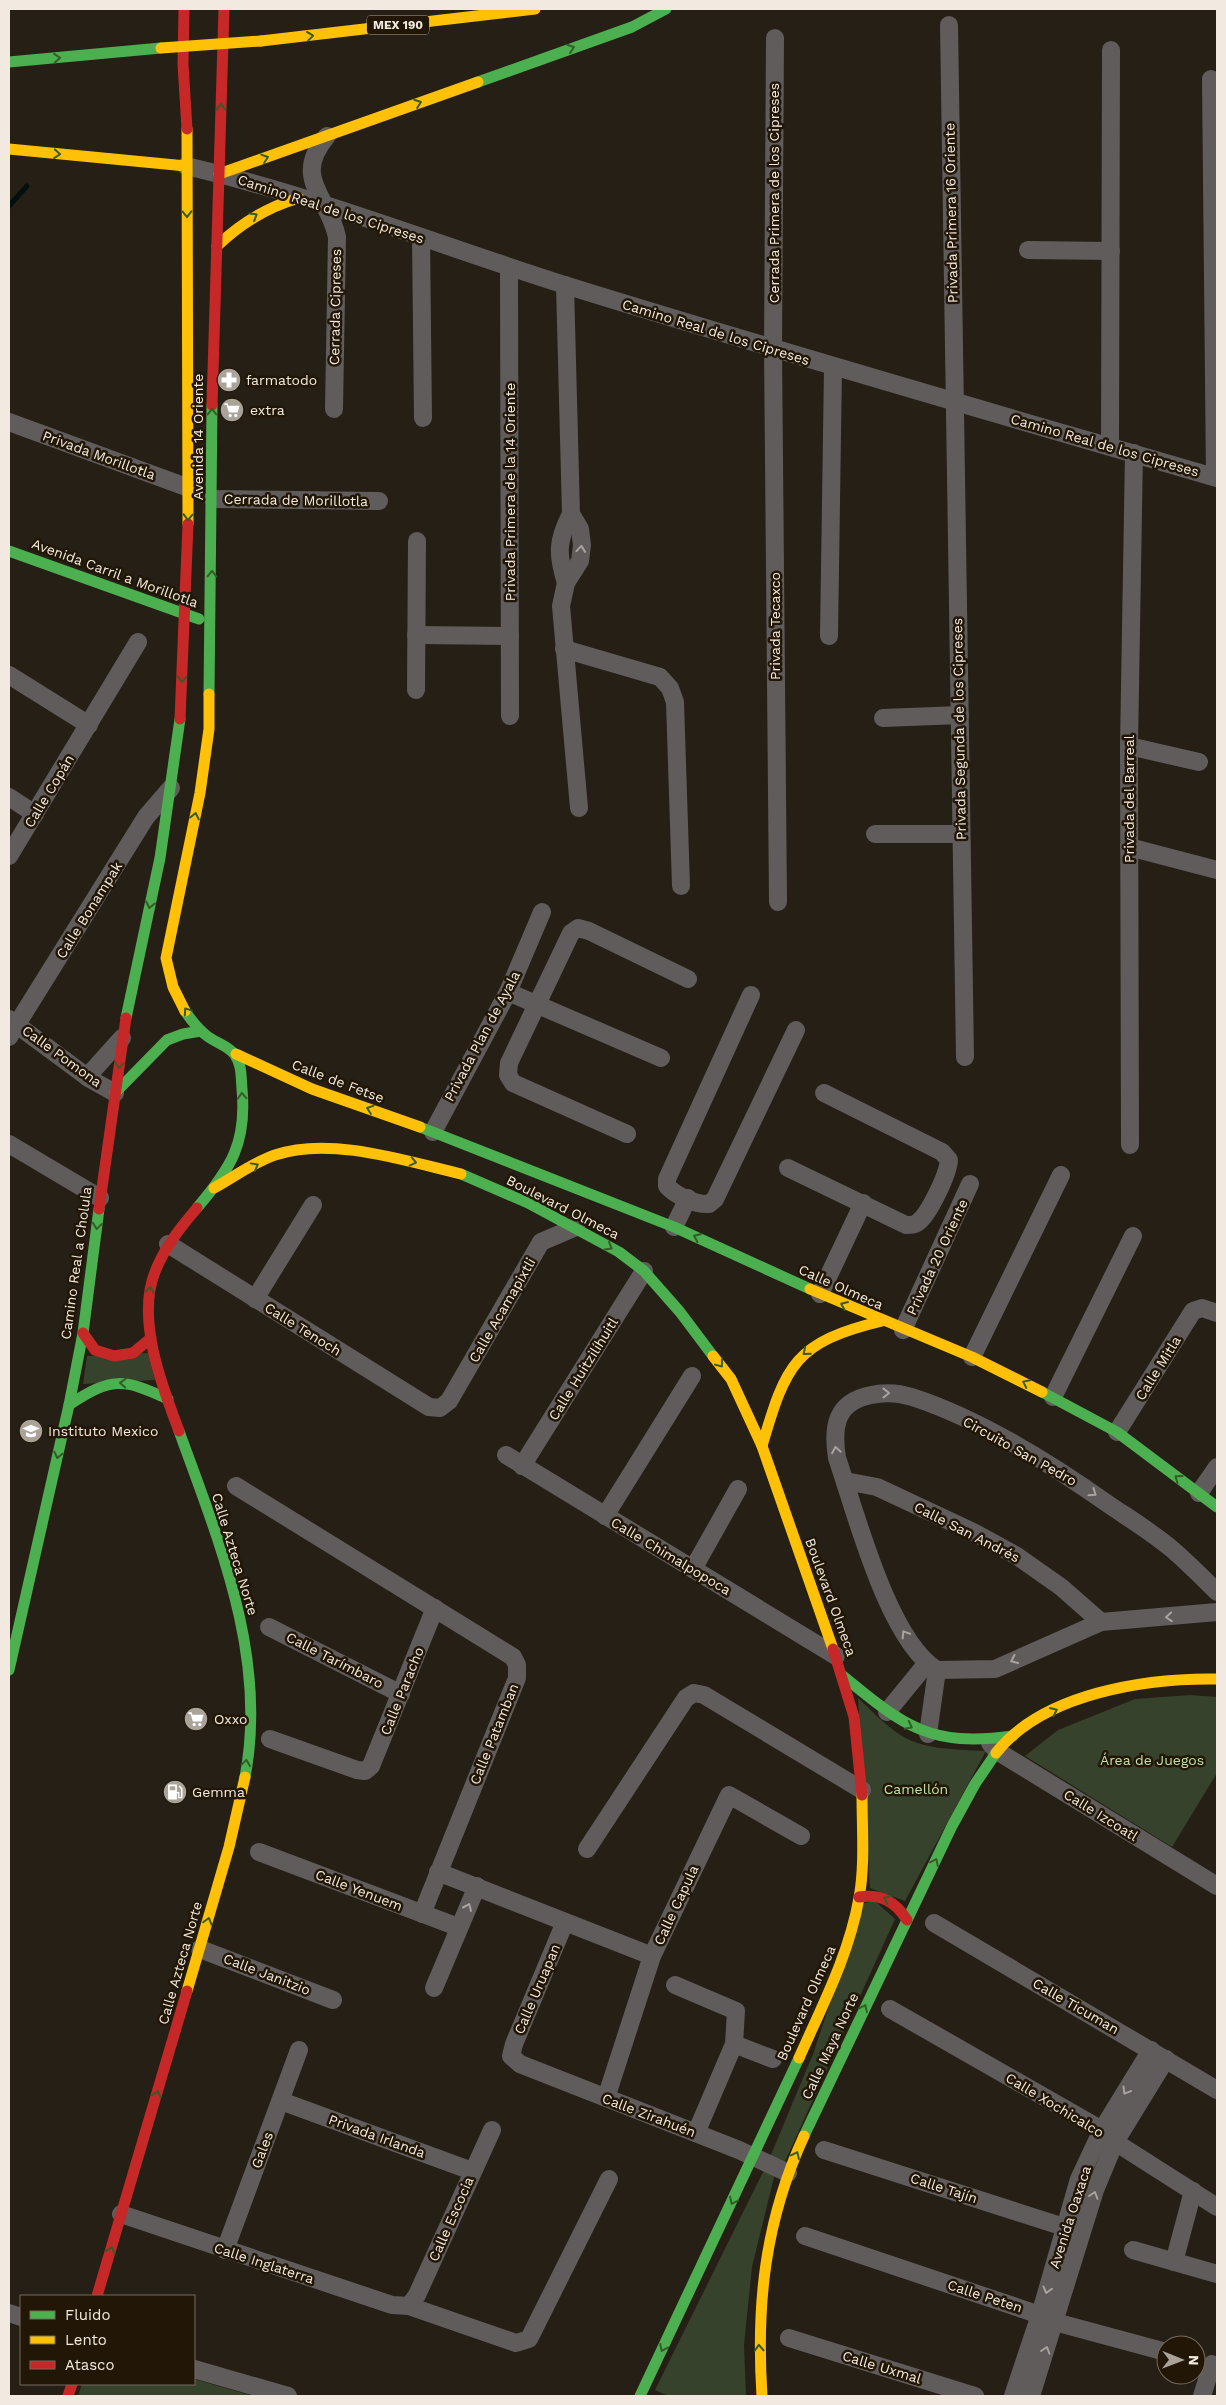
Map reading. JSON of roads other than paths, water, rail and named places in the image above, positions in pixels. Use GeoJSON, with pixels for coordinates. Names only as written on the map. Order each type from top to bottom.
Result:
{"type":"FeatureCollection","features":[{"type":"Feature","properties":{"kind":"main road","name":"Avenida 14 Oriente"},"geometry":{"type":"LineString","coordinates":[[160,858],[173,786],[180,727],[189,488],[184,9]]}},
{"type":"Feature","properties":{"kind":"main road","name":"Avenida 14 Oriente"},"geometry":{"type":"LineString","coordinates":[[202,1031],[177,996],[167,971],[168,946],[200,793],[209,729],[213,499],[212,388],[224,9]]}},
{"type":"Feature","properties":{"kind":"main road","name":"MEX 190"},"geometry":{"type":"LineString","coordinates":[[9,62],[261,41],[535,9]]}},
{"type":"Feature","properties":{"kind":"main road"},"geometry":{"type":"LineString","coordinates":[[219,174],[632,27],[666,9]]}},
{"type":"Feature","properties":{"kind":"main road"},"geometry":{"type":"LineString","coordinates":[[9,149],[186,166]]}},
{"type":"Feature","properties":{"kind":"main road"},"geometry":{"type":"LineString","coordinates":[[217,246],[254,215],[284,202],[299,198]]}},
{"type":"Feature","properties":{"kind":"main road"},"geometry":{"type":"LineString","coordinates":[[189,387],[212,388]]}},
{"type":"Feature","properties":{"kind":"main road","name":"Avenida Carril a Morillotla"},"geometry":{"type":"LineString","coordinates":[[9,551],[211,623]]}},
{"type":"Feature","properties":{"kind":"main road","name":"Camino Real a Cholula"},"geometry":{"type":"LineString","coordinates":[[9,1670],[69,1405],[83,1332],[122,1038],[160,858]]}},
{"type":"Feature","properties":{"kind":"main road"},"geometry":{"type":"LineString","coordinates":[[115,1093],[167,1040],[183,1034],[202,1031],[236,1054]]}},
{"type":"Feature","properties":{"kind":"main road","name":"Calle de Fetse"},"geometry":{"type":"LineString","coordinates":[[236,1054],[312,1089],[433,1132]]}},
{"type":"Feature","properties":{"kind":"main road","name":"Calle Azteca Norte"},"geometry":{"type":"LineString","coordinates":[[97,2295],[229,1847],[244,1775],[252,1719],[250,1677],[239,1612],[168,1399],[151,1338],[148,1308],[150,1287],[159,1260],[168,1244],[212,1190],[233,1156],[242,1133],[241,1071],[236,1054]]}},
{"type":"Feature","properties":{"kind":"main road","name":"Calle Olmeca"},"geometry":{"type":"LineString","coordinates":[[433,1132],[674,1227],[820,1294],[972,1357],[1054,1397],[1117,1432],[1217,1507]]}},
{"type":"Feature","properties":{"kind":"main road","name":"Boulevard Olmeca"},"geometry":{"type":"LineString","coordinates":[[212,1190],[275,1156],[311,1148],[370,1152],[461,1174],[528,1202],[619,1252],[644,1271],[680,1312],[731,1379],[762,1446],[843,1676],[854,1717],[862,1790],[859,1897],[843,1972],[640,2396]]}},
{"type":"Feature","properties":{"kind":"main road"},"geometry":{"type":"LineString","coordinates":[[762,1446],[783,1381],[796,1361],[810,1348],[827,1337],[858,1326],[882,1321]]}},
{"type":"Feature","properties":{"kind":"main road"},"geometry":{"type":"LineString","coordinates":[[83,1332],[94,1350],[114,1356],[133,1352],[151,1338]]}},
{"type":"Feature","properties":{"kind":"main road"},"geometry":{"type":"LineString","coordinates":[[69,1405],[95,1387],[113,1382],[132,1384],[168,1399]]}},
{"type":"Feature","properties":{"kind":"main road"},"geometry":{"type":"LineString","coordinates":[[843,1676],[903,1723],[928,1734],[992,1746],[1047,1714],[1080,1699],[1126,1686],[1165,1679],[1217,1679]]}},
{"type":"Feature","properties":{"kind":"main road","name":"Calle Maya Norte"},"geometry":{"type":"LineString","coordinates":[[762,2396],[758,2341],[760,2284],[771,2234],[788,2173],[867,1988],[906,1920],[992,1746]]}},
{"type":"Feature","properties":{"kind":"main road"},"geometry":{"type":"LineString","coordinates":[[859,1897],[870,1894],[888,1898],[901,1909],[906,1920]]}},
{"type":"Feature","properties":{"kind":"street","name":"Privada Primera 16 Oriente"},"geometry":{"type":"LineString","coordinates":[[949,25],[954,401]]}},
{"type":"Feature","properties":{"kind":"street","name":"Cerrada Primera de los Cipreses"},"geometry":{"type":"LineString","coordinates":[[773,349],[776,38]]}},
{"type":"Feature","properties":{"kind":"street"},"geometry":{"type":"LineString","coordinates":[[1110,446],[1111,50]]}},
{"type":"Feature","properties":{"kind":"street"},"geometry":{"type":"LineString","coordinates":[[1211,79],[1216,478]]}},
{"type":"Feature","properties":{"kind":"street","name":"Cerrada Cipreses"},"geometry":{"type":"LineString","coordinates":[[327,136],[319,145],[312,166],[314,188],[326,207],[336,237],[334,409]]}},
{"type":"Feature","properties":{"kind":"street","name":"Camino Real de los Cipreses"},"geometry":{"type":"LineString","coordinates":[[186,166],[299,198],[565,285],[833,368],[954,401],[1216,478]]}},
{"type":"Feature","properties":{"kind":"street"},"geometry":{"type":"LineString","coordinates":[[421,237],[422,418]]}},
{"type":"Feature","properties":{"kind":"street"},"geometry":{"type":"LineString","coordinates":[[1028,250],[1111,251]]}},
{"type":"Feature","properties":{"kind":"street","name":"Privada Primera de la 14 Oriente"},"geometry":{"type":"LineString","coordinates":[[509,267],[510,716]]}},
{"type":"Feature","properties":{"kind":"street"},"geometry":{"type":"LineString","coordinates":[[565,285],[571,514],[580,529],[582,545],[580,561],[566,583],[561,606],[579,808]]}},
{"type":"Feature","properties":{"kind":"street","name":"Privada Tecaxco"},"geometry":{"type":"LineString","coordinates":[[773,349],[778,902]]}},
{"type":"Feature","properties":{"kind":"street"},"geometry":{"type":"LineString","coordinates":[[830,636],[833,368]]}},
{"type":"Feature","properties":{"kind":"street","name":"Privada Segunda de los Cipreses"},"geometry":{"type":"LineString","coordinates":[[954,401],[965,1057]]}},
{"type":"Feature","properties":{"kind":"street","name":"Privada Morillotla"},"geometry":{"type":"LineString","coordinates":[[9,422],[189,488]]}},
{"type":"Feature","properties":{"kind":"street","name":"Privada del Barreal"},"geometry":{"type":"LineString","coordinates":[[1130,1145],[1129,746],[1134,453]]}},
{"type":"Feature","properties":{"kind":"street","name":"Cerrada de Morillotla"},"geometry":{"type":"LineString","coordinates":[[213,499],[379,501]]}},
{"type":"Feature","properties":{"kind":"street"},"geometry":{"type":"LineString","coordinates":[[416,690],[417,542]]}},
{"type":"Feature","properties":{"kind":"street"},"geometry":{"type":"LineString","coordinates":[[416,635],[510,636]]}},
{"type":"Feature","properties":{"kind":"street","name":"Calle Copán"},"geometry":{"type":"LineString","coordinates":[[9,856],[138,642]]}},
{"type":"Feature","properties":{"kind":"street"},"geometry":{"type":"LineString","coordinates":[[564,649],[660,677],[670,688],[675,702],[681,886]]}},
{"type":"Feature","properties":{"kind":"street"},"geometry":{"type":"LineString","coordinates":[[9,676],[89,726]]}},
{"type":"Feature","properties":{"kind":"street"},"geometry":{"type":"LineString","coordinates":[[884,718],[960,715]]}},
{"type":"Feature","properties":{"kind":"street"},"geometry":{"type":"LineString","coordinates":[[1129,746],[1199,762]]}},
{"type":"Feature","properties":{"kind":"street","name":"Calle Bonampak"},"geometry":{"type":"LineString","coordinates":[[12,1027],[146,818],[173,786]]}},
{"type":"Feature","properties":{"kind":"street"},"geometry":{"type":"LineString","coordinates":[[9,797],[35,814]]}},
{"type":"Feature","properties":{"kind":"street"},"geometry":{"type":"LineString","coordinates":[[876,834],[960,834]]}},
{"type":"Feature","properties":{"kind":"street"},"geometry":{"type":"LineString","coordinates":[[1129,847],[1217,870]]}},
{"type":"Feature","properties":{"kind":"street","name":"Privada Plan de Ayala"},"geometry":{"type":"LineString","coordinates":[[433,1132],[508,992],[542,912]]}},
{"type":"Feature","properties":{"kind":"street"},"geometry":{"type":"LineString","coordinates":[[627,1134],[513,1083],[508,1075],[509,1063],[571,933],[578,928],[589,931],[688,979]]}},
{"type":"Feature","properties":{"kind":"street"},"geometry":{"type":"LineString","coordinates":[[508,992],[661,1058]]}},
{"type":"Feature","properties":{"kind":"street"},"geometry":{"type":"LineString","coordinates":[[751,995],[667,1179],[667,1186],[672,1191],[702,1205],[710,1204],[715,1199],[796,1030]]}},
{"type":"Feature","properties":{"kind":"street","name":"Calle Pomona"},"geometry":{"type":"LineString","coordinates":[[12,1027],[86,1077],[115,1093]]}},
{"type":"Feature","properties":{"kind":"street"},"geometry":{"type":"LineString","coordinates":[[86,1077],[122,1038]]}},
{"type":"Feature","properties":{"kind":"street"},"geometry":{"type":"LineString","coordinates":[[788,1168],[906,1225],[915,1225],[922,1219],[948,1170],[949,1160],[942,1152],[824,1093]]}},
{"type":"Feature","properties":{"kind":"street"},"geometry":{"type":"LineString","coordinates":[[9,1144],[100,1198]]}},
{"type":"Feature","properties":{"kind":"street"},"geometry":{"type":"LineString","coordinates":[[972,1357],[1061,1175]]}},
{"type":"Feature","properties":{"kind":"street","name":"Privada 20 Oriente"},"geometry":{"type":"LineString","coordinates":[[903,1330],[970,1184]]}},
{"type":"Feature","properties":{"kind":"street"},"geometry":{"type":"LineString","coordinates":[[674,1227],[688,1198]]}},
{"type":"Feature","properties":{"kind":"street"},"geometry":{"type":"LineString","coordinates":[[820,1294],[863,1204]]}},
{"type":"Feature","properties":{"kind":"street"},"geometry":{"type":"LineString","coordinates":[[255,1299],[313,1206]]}},
{"type":"Feature","properties":{"kind":"street","name":"Calle Acamapixtli"},"geometry":{"type":"LineString","coordinates":[[440,1408],[449,1401],[541,1242],[576,1227]]}},
{"type":"Feature","properties":{"kind":"street"},"geometry":{"type":"LineString","coordinates":[[1054,1397],[1133,1236]]}},
{"type":"Feature","properties":{"kind":"street","name":"Calle Tenoch"},"geometry":{"type":"LineString","coordinates":[[168,1244],[429,1406],[440,1408]]}},
{"type":"Feature","properties":{"kind":"street","name":"Calle Huitzilíhuitl"},"geometry":{"type":"LineString","coordinates":[[522,1466],[644,1271]]}},
{"type":"Feature","properties":{"kind":"street","name":"Calle Mitla"},"geometry":{"type":"LineString","coordinates":[[1117,1432],[1193,1311],[1210,1310]]}},
{"type":"Feature","properties":{"kind":"street"},"geometry":{"type":"LineString","coordinates":[[605,1516],[692,1376]]}},
{"type":"Feature","properties":{"kind":"street","name":"Circuito San Pedro"},"geometry":{"type":"LineString","coordinates":[[932,1667],[902,1630],[883,1592],[837,1458],[834,1438],[837,1422],[842,1410],[856,1398],[880,1393],[912,1397],[983,1427],[1058,1469],[1172,1550],[1217,1592]]}},
{"type":"Feature","properties":{"kind":"street","name":"Calle Chimalpopoca"},"geometry":{"type":"LineString","coordinates":[[506,1455],[836,1656]]}},
{"type":"Feature","properties":{"kind":"street"},"geometry":{"type":"LineString","coordinates":[[1199,1493],[1217,1467]]}},
{"type":"Feature","properties":{"kind":"street","name":"Calle San Andrés"},"geometry":{"type":"LineString","coordinates":[[845,1481],[877,1487],[975,1533],[1017,1556],[1060,1587],[1102,1622]]}},
{"type":"Feature","properties":{"kind":"street","name":"Calle Patamban"},"geometry":{"type":"LineString","coordinates":[[236,1486],[514,1657],[517,1665],[517,1678],[422,1914]]}},
{"type":"Feature","properties":{"kind":"street"},"geometry":{"type":"LineString","coordinates":[[693,1569],[738,1489]]}},
{"type":"Feature","properties":{"kind":"street","name":"Calle Paracho"},"geometry":{"type":"LineString","coordinates":[[270,1739],[357,1770],[365,1771],[371,1766],[435,1608]]}},
{"type":"Feature","properties":{"kind":"street"},"geometry":{"type":"LineString","coordinates":[[887,1712],[932,1667],[995,1669],[1102,1622],[1217,1612]]}},
{"type":"Feature","properties":{"kind":"street","name":"Calle Tarímbaro"},"geometry":{"type":"LineString","coordinates":[[269,1626],[400,1694]]}},
{"type":"Feature","properties":{"kind":"street"},"geometry":{"type":"LineString","coordinates":[[928,1734],[932,1667]]}},
{"type":"Feature","properties":{"kind":"street"},"geometry":{"type":"LineString","coordinates":[[587,1850],[686,1698],[694,1693],[704,1695],[862,1790]]}},
{"type":"Feature","properties":{"kind":"street","name":"Calle Izcoatl"},"geometry":{"type":"LineString","coordinates":[[992,1746],[1215,1881]]}},
{"type":"Feature","properties":{"kind":"street","name":"Calle Capula"},"geometry":{"type":"LineString","coordinates":[[606,2098],[652,1956],[720,1810],[729,1795],[801,1836]]}},
{"type":"Feature","properties":{"kind":"street","name":"Calle Yenuem"},"geometry":{"type":"LineString","coordinates":[[259,1852],[458,1927]]}},
{"type":"Feature","properties":{"kind":"street"},"geometry":{"type":"LineString","coordinates":[[438,1872],[652,1956]]}},
{"type":"Feature","properties":{"kind":"street"},"geometry":{"type":"LineString","coordinates":[[434,1988],[458,1927],[477,1886]]}},
{"type":"Feature","properties":{"kind":"street","name":"Calle Uruapan"},"geometry":{"type":"LineString","coordinates":[[511,2056],[514,2044],[565,1922]]}},
{"type":"Feature","properties":{"kind":"street","name":"Calle Ticuman"},"geometry":{"type":"LineString","coordinates":[[934,1923],[1159,2054],[1217,2090]]}},
{"type":"Feature","properties":{"kind":"street","name":"Calle Janitzio"},"geometry":{"type":"LineString","coordinates":[[200,1949],[333,2000]]}},
{"type":"Feature","properties":{"kind":"street"},"geometry":{"type":"LineString","coordinates":[[676,1985],[736,2010],[734,2044],[696,2133]]}},
{"type":"Feature","properties":{"kind":"street","name":"Calle Xochicalco"},"geometry":{"type":"LineString","coordinates":[[890,2009],[1108,2136],[1217,2207]]}},
{"type":"Feature","properties":{"kind":"street"},"geometry":{"type":"LineString","coordinates":[[734,2044],[772,2059]]}},
{"type":"Feature","properties":{"kind":"street","name":"Gales"},"geometry":{"type":"LineString","coordinates":[[225,2250],[300,2050]]}},
{"type":"Feature","properties":{"kind":"street","name":"Avenida Oaxaca"},"geometry":{"type":"LineString","coordinates":[[1031,2396],[1048,2318],[1064,2227],[1079,2179],[1159,2054]]}},
{"type":"Feature","properties":{"kind":"street","name":"Calle Zirahuén"},"geometry":{"type":"LineString","coordinates":[[511,2056],[520,2064],[696,2133],[788,2173]]}},
{"type":"Feature","properties":{"kind":"street","name":"Privada Irlanda"},"geometry":{"type":"LineString","coordinates":[[281,2100],[472,2171]]}},
{"type":"Feature","properties":{"kind":"street","name":"Calle Escocia"},"geometry":{"type":"LineString","coordinates":[[409,2306],[417,2295],[492,2130]]}},
{"type":"Feature","properties":{"kind":"street","name":"Avenida Oaxaca"},"geometry":{"type":"LineString","coordinates":[[1013,2396],[1048,2318],[1095,2190],[1108,2136]]}},
{"type":"Feature","properties":{"kind":"street","name":"Calle Tajín"},"geometry":{"type":"LineString","coordinates":[[824,2150],[1064,2227]]}},
{"type":"Feature","properties":{"kind":"street","name":"Calle Inglaterra"},"geometry":{"type":"LineString","coordinates":[[121,2214],[392,2305],[409,2306],[516,2343],[529,2339],[609,2179]]}},
{"type":"Feature","properties":{"kind":"street"},"geometry":{"type":"LineString","coordinates":[[1174,2262],[1193,2191]]}},
{"type":"Feature","properties":{"kind":"street","name":"Calle Peten"},"geometry":{"type":"LineString","coordinates":[[804,2236],[1048,2318],[1156,2349]]}},
{"type":"Feature","properties":{"kind":"street"},"geometry":{"type":"LineString","coordinates":[[1133,2250],[1217,2274]]}},
{"type":"Feature","properties":{"kind":"street","name":"Calle Uxmal"},"geometry":{"type":"LineString","coordinates":[[789,2338],[975,2396]]}},
{"type":"Feature","properties":{"kind":"street"},"geometry":{"type":"LineString","coordinates":[[1202,2396],[1209,2363]]}},
{"type":"Feature","properties":{"kind":"street"},"geometry":{"type":"LineString","coordinates":[[195,2369],[288,2396]]}},
{"type":"Feature","properties":{"kind":"waterway"},"geometry":{"type":"LineString","coordinates":[[9,206],[27,186]]}},
{"type":"Feature","properties":{"kind":"place","name":"farmatodo"},"geometry":{"type":"Point","coordinates":[229,380]}},
{"type":"Feature","properties":{"kind":"place","name":"extra"},"geometry":{"type":"Point","coordinates":[232,410]}},
{"type":"Feature","properties":{"kind":"place","name":"Instituto Mexico"},"geometry":{"type":"Point","coordinates":[31,1431]}},
{"type":"Feature","properties":{"kind":"place","name":"Oxxo"},"geometry":{"type":"Point","coordinates":[196,1719]}},
{"type":"Feature","properties":{"kind":"place","name":"Gemma"},"geometry":{"type":"Point","coordinates":[175,1792]}},
{"type":"Feature","properties":{"kind":"park label","name":"Área de Juegos"},"geometry":{"type":"Point","coordinates":[1152,1760]}},
{"type":"Feature","properties":{"kind":"park label","name":"Camellón"},"geometry":{"type":"Point","coordinates":[916,1789]}}]}
